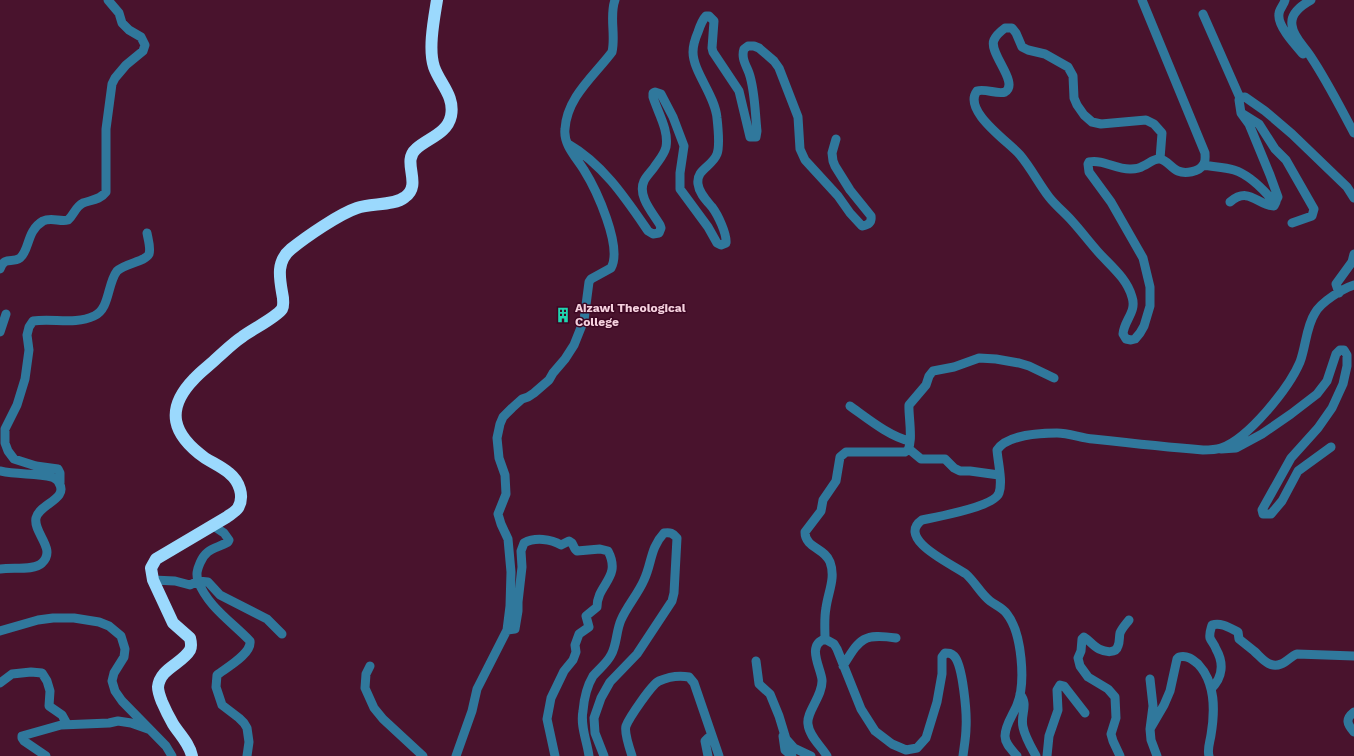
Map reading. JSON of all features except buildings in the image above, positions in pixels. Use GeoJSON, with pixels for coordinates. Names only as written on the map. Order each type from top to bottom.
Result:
{"type":"FeatureCollection","features":[{"type":"Feature","properties":{"kind":"highway"},"geometry":{"type":"LineString","coordinates":[[192,756],[188,744],[173,724],[158,692],[158,685],[161,678],[170,667],[190,650],[190,638],[173,623],[153,580],[151,568],[156,558],[237,510],[241,494],[239,485],[229,473],[205,458],[185,440],[178,427],[175,417],[176,406],[182,394],[195,378],[240,338],[282,309],[284,304],[280,265],[289,251],[327,224],[352,210],[359,207],[400,200],[411,192],[413,179],[410,163],[411,155],[415,149],[443,131],[448,124],[451,115],[450,96],[434,66],[432,57],[437,0]]}},
{"type":"Feature","properties":{"kind":"street"},"geometry":{"type":"LineString","coordinates":[[0,269],[4,262],[8,260],[17,260],[22,257],[30,235],[43,221],[68,220],[77,207],[83,203],[93,201],[106,192],[106,129],[112,84],[126,65],[142,53],[145,48],[141,37],[129,30],[122,23],[119,14],[108,0]]}},
{"type":"Feature","properties":{"kind":"street"},"geometry":{"type":"LineString","coordinates":[[456,756],[472,711],[477,689],[507,630],[511,572],[508,539],[498,514],[506,494],[505,475],[499,458],[497,438],[500,424],[503,417],[522,399],[528,397],[549,380],[565,359],[574,345],[584,320],[589,282],[591,278],[611,268],[615,258],[613,240],[595,191],[568,144],[565,128],[572,103],[579,92],[612,52],[613,11],[615,0]]}},
{"type":"Feature","properties":{"kind":"street"},"geometry":{"type":"LineString","coordinates":[[1142,0],[1205,153],[1203,165],[1196,171],[1181,172],[1176,170],[1166,161],[1160,159],[1155,159],[1143,167],[1131,169],[1094,161],[1089,162],[1088,164],[1089,172],[1111,202],[1143,258],[1150,287],[1150,306],[1146,322],[1135,339],[1130,340],[1126,339],[1123,334],[1124,328],[1131,316],[1134,302],[1123,279],[1050,198],[1020,154],[985,122],[976,108],[974,98],[977,92],[984,90],[1004,92],[1009,86],[1009,80],[993,47],[994,38],[1005,28],[1012,28],[1016,33],[1022,47],[1045,54],[1068,67],[1073,76],[1074,98],[1077,105],[1084,115],[1092,122],[1101,124],[1146,120],[1154,124],[1162,133],[1160,159]]}},
{"type":"Feature","properties":{"kind":"street"},"geometry":{"type":"LineString","coordinates":[[1285,0],[1279,12],[1280,21],[1288,35],[1306,58],[1315,63]]}},
{"type":"Feature","properties":{"kind":"street"},"geometry":{"type":"LineString","coordinates":[[1311,0],[1296,10],[1292,18],[1292,25],[1295,34],[1315,63],[1354,132]]}},
{"type":"Feature","properties":{"kind":"street"},"geometry":{"type":"LineString","coordinates":[[1203,14],[1240,98],[1241,113],[1249,124],[1278,197],[1276,204],[1272,206],[1252,196],[1236,197],[1230,202]]}},
{"type":"Feature","properties":{"kind":"street"},"geometry":{"type":"LineString","coordinates":[[568,144],[582,152],[626,198],[648,231],[653,234],[659,233],[661,228],[660,225],[642,191],[645,180],[666,148],[665,130],[653,95],[655,92],[661,94],[673,117],[684,146],[680,173],[680,189],[708,227],[717,243],[721,245],[726,243],[725,232],[712,208],[704,198],[698,183],[699,173],[714,160],[718,146],[717,116],[714,105],[693,59],[695,39],[706,16],[709,16],[714,21],[713,52],[739,91],[750,137],[756,136],[757,131],[751,80],[743,58],[743,53],[744,49],[748,46],[754,46],[768,56],[779,68],[798,117],[800,149],[804,160],[838,196],[850,213],[862,226],[869,224],[871,222],[871,216],[850,190],[833,161],[832,153],[836,139]]}},
{"type":"Feature","properties":{"kind":"street"},"geometry":{"type":"LineString","coordinates":[[1240,98],[1245,97],[1255,103],[1292,134],[1346,187],[1354,198]]}},
{"type":"Feature","properties":{"kind":"street"},"geometry":{"type":"LineString","coordinates":[[1241,113],[1258,124],[1275,149],[1286,160],[1314,208],[1312,216],[1292,223]]}},
{"type":"Feature","properties":{"kind":"street"},"geometry":{"type":"LineString","coordinates":[[1203,165],[1231,169],[1239,172],[1262,188],[1273,201],[1276,201]]}},
{"type":"Feature","properties":{"kind":"street"},"geometry":{"type":"LineString","coordinates":[[0,569],[35,567],[42,563],[48,552],[36,525],[36,518],[41,509],[58,498],[61,489],[60,472],[58,469],[36,466],[14,459],[6,447],[4,437],[5,429],[17,405],[25,379],[29,350],[27,335],[28,330],[33,321],[64,321],[91,318],[97,314],[103,308],[118,271],[126,264],[147,256],[150,249],[147,233]]}},
{"type":"Feature","properties":{"kind":"street"},"geometry":{"type":"LineString","coordinates":[[1338,293],[1336,284],[1352,262],[1354,254]]}},
{"type":"Feature","properties":{"kind":"street"},"geometry":{"type":"LineString","coordinates":[[1214,450],[1226,445],[1250,428],[1275,401],[1294,376],[1305,347],[1309,325],[1316,311],[1338,293],[1354,285]]}},
{"type":"Feature","properties":{"kind":"street"},"geometry":{"type":"LineString","coordinates":[[0,332],[6,314]]}},
{"type":"Feature","properties":{"kind":"street"},"geometry":{"type":"LineString","coordinates":[[1017,756],[1009,747],[1004,737],[1020,694],[1022,682],[1021,658],[1013,624],[1007,612],[990,601],[967,575],[923,547],[916,537],[915,532],[916,526],[922,520],[968,510],[993,501],[999,494],[997,450],[1004,442],[1012,439],[1025,436],[1057,433],[1094,440],[1203,450],[1230,449],[1241,445],[1262,434],[1291,414],[1323,387],[1336,354],[1344,350],[1347,359],[1343,384],[1332,408],[1318,428],[1291,458],[1262,510],[1264,514],[1271,514],[1277,508],[1298,471],[1331,447]]}},
{"type":"Feature","properties":{"kind":"street"},"geometry":{"type":"LineString","coordinates":[[825,639],[825,612],[832,580],[831,565],[828,557],[809,543],[805,536],[805,530],[822,510],[824,498],[836,480],[839,459],[843,454],[851,452],[905,452],[910,445],[909,405],[926,385],[929,376],[933,371],[954,367],[976,359],[985,358],[1025,364],[1054,378]]}},
{"type":"Feature","properties":{"kind":"street"},"geometry":{"type":"LineString","coordinates":[[850,406],[910,445],[921,459],[945,459],[954,468],[960,471],[999,475]]}},
{"type":"Feature","properties":{"kind":"street"},"geometry":{"type":"LineString","coordinates":[[0,471],[19,475],[54,478],[60,483]]}},
{"type":"Feature","properties":{"kind":"street"},"geometry":{"type":"LineString","coordinates":[[212,525],[224,532],[229,540],[228,542],[213,548],[203,556],[196,571],[198,582],[207,599],[250,641],[250,647],[244,654],[217,675],[215,683],[222,705],[244,723],[249,742],[248,756]]}},
{"type":"Feature","properties":{"kind":"street"},"geometry":{"type":"LineString","coordinates":[[589,756],[588,744],[582,722],[582,712],[590,683],[593,676],[612,655],[616,633],[621,618],[645,579],[652,550],[658,539],[664,532],[668,532],[677,538],[677,558],[672,601],[637,654],[610,682],[601,698],[594,718],[595,733],[604,756]]}},
{"type":"Feature","properties":{"kind":"street"},"geometry":{"type":"LineString","coordinates":[[507,630],[515,629],[522,567],[521,551],[524,543],[531,540],[541,539],[556,542],[562,545],[569,541],[577,551],[600,549],[608,551],[611,558],[612,575],[598,597],[597,607],[586,616],[589,627],[579,634],[575,645],[576,652],[573,660],[564,671],[551,698],[547,719],[555,756]]}},
{"type":"Feature","properties":{"kind":"street"},"geometry":{"type":"LineString","coordinates":[[153,580],[175,581],[190,584],[208,582],[220,595],[267,619],[282,634]]}},
{"type":"Feature","properties":{"kind":"street"},"geometry":{"type":"LineString","coordinates":[[0,631],[38,620],[53,618],[74,618],[99,622],[109,626],[121,636],[125,649],[124,657],[114,673],[112,681],[115,691],[122,701],[170,750],[172,756]]}},
{"type":"Feature","properties":{"kind":"street"},"geometry":{"type":"LineString","coordinates":[[1120,756],[1112,741],[1111,734],[1116,718],[1115,697],[1108,689],[1088,677],[1080,666],[1078,658],[1081,651],[1082,639],[1084,638],[1095,647],[1104,651],[1109,652],[1116,649],[1119,645],[1119,635],[1129,620]]}},
{"type":"Feature","properties":{"kind":"street"},"geometry":{"type":"LineString","coordinates":[[1211,689],[1218,681],[1221,671],[1221,658],[1210,639],[1212,625],[1215,624],[1227,626],[1238,632],[1239,639],[1266,662],[1273,666],[1282,664],[1290,657],[1297,654],[1354,656]]}},
{"type":"Feature","properties":{"kind":"street"},"geometry":{"type":"LineString","coordinates":[[843,666],[857,644],[865,639],[880,636],[896,638]]}},
{"type":"Feature","properties":{"kind":"street"},"geometry":{"type":"LineString","coordinates":[[825,639],[834,644],[861,709],[875,731],[904,753],[917,748],[926,738],[937,702],[942,674],[942,656],[943,654],[949,653],[954,655],[962,674],[966,729],[964,756]]}},
{"type":"Feature","properties":{"kind":"street"},"geometry":{"type":"LineString","coordinates":[[825,639],[819,642],[816,653],[822,680],[820,693],[811,710],[807,722],[810,731],[827,756]]}},
{"type":"Feature","properties":{"kind":"street"},"geometry":{"type":"LineString","coordinates":[[1150,729],[1164,705],[1170,691],[1175,666],[1179,656],[1186,656],[1195,662],[1205,674],[1211,689],[1214,706],[1209,756]]}},
{"type":"Feature","properties":{"kind":"street"},"geometry":{"type":"LineString","coordinates":[[756,661],[759,684],[770,694],[779,716],[785,750],[792,756]]}},
{"type":"Feature","properties":{"kind":"street"},"geometry":{"type":"LineString","coordinates":[[370,666],[366,674],[365,688],[374,708],[383,719],[423,756]]}},
{"type":"Feature","properties":{"kind":"street"},"geometry":{"type":"LineString","coordinates":[[0,683],[12,674],[31,672],[42,673],[47,681],[50,691],[49,706],[62,715],[67,724]]}},
{"type":"Feature","properties":{"kind":"street"},"geometry":{"type":"LineString","coordinates":[[632,756],[626,726],[640,703],[657,681],[676,676],[689,677],[694,683],[719,756]]}},
{"type":"Feature","properties":{"kind":"street"},"geometry":{"type":"LineString","coordinates":[[1150,680],[1153,706],[1150,729],[1151,740],[1157,756]]}},
{"type":"Feature","properties":{"kind":"street"},"geometry":{"type":"LineString","coordinates":[[1047,756],[1049,736],[1058,710],[1057,690],[1060,685],[1064,686],[1085,713]]}},
{"type":"Feature","properties":{"kind":"street"},"geometry":{"type":"LineString","coordinates":[[1020,694],[1024,699],[1025,704],[1023,728],[1036,756]]}},
{"type":"Feature","properties":{"kind":"street"},"geometry":{"type":"LineString","coordinates":[[1354,712],[1347,720],[1348,725],[1354,732]]}},
{"type":"Feature","properties":{"kind":"street"},"geometry":{"type":"LineString","coordinates":[[46,756],[24,741],[22,736],[67,724],[109,723],[118,721],[131,723],[152,730]]}},
{"type":"Feature","properties":{"kind":"street"},"geometry":{"type":"LineString","coordinates":[[783,733],[792,746],[811,756]]}},
{"type":"Feature","properties":{"kind":"street"},"geometry":{"type":"LineString","coordinates":[[708,756],[705,741],[708,738],[713,739]]}},
{"type":"Feature","properties":{"kind":"place","name":"Aizawl Theological College"},"geometry":{"type":"Point","coordinates":[563,315]}}]}
